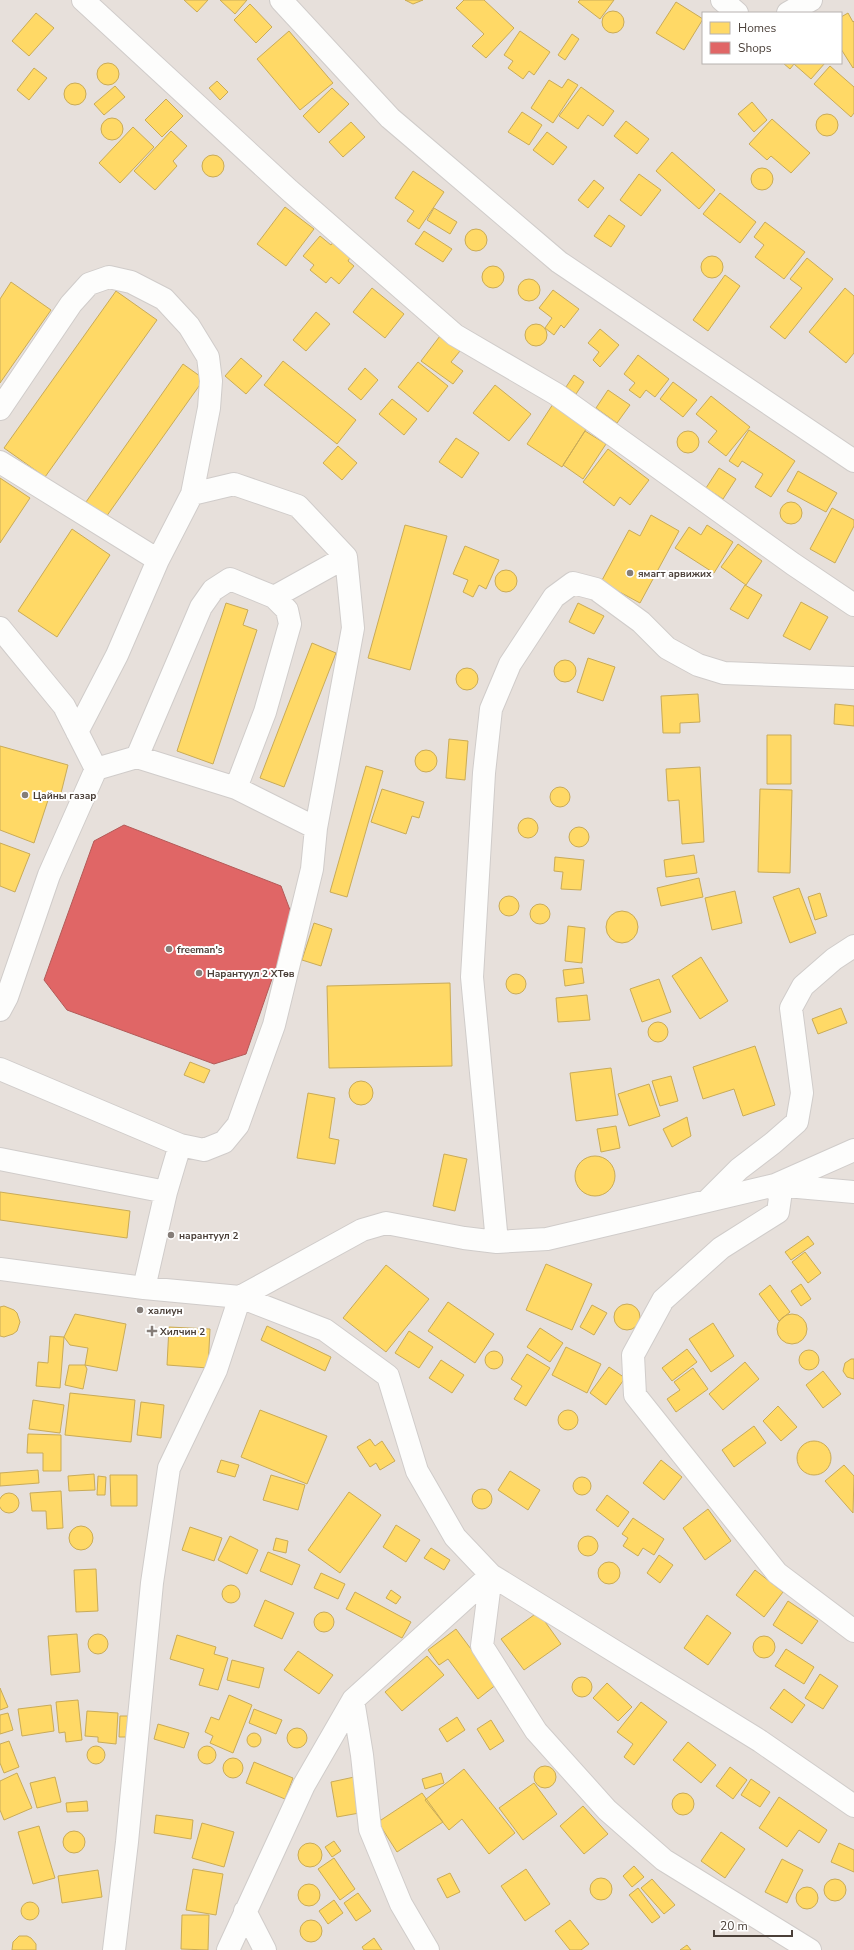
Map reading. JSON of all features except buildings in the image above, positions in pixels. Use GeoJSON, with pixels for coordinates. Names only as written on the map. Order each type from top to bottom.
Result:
{"type":"FeatureCollection","features":[{"type":"Feature","properties":{"kind":"street"},"geometry":{"type":"LineString","coordinates":[[83,0],[289,190],[455,335],[556,394],[793,564],[854,605]]}},
{"type":"Feature","properties":{"kind":"street"},"geometry":{"type":"LineString","coordinates":[[281,0],[390,118],[559,262],[854,461]]}},
{"type":"Feature","properties":{"kind":"street"},"geometry":{"type":"LineString","coordinates":[[722,0],[736,12]]}},
{"type":"Feature","properties":{"kind":"street"},"geometry":{"type":"LineString","coordinates":[[790,12],[811,0]]}},
{"type":"Feature","properties":{"kind":"street"},"geometry":{"type":"LineString","coordinates":[[0,409],[71,304],[89,284],[109,277],[132,282],[164,299],[190,326],[208,357],[211,381],[209,408],[192,494],[158,560],[117,655],[77,732]]}},
{"type":"Feature","properties":{"kind":"street"},"geometry":{"type":"LineString","coordinates":[[0,462],[158,560]]}},
{"type":"Feature","properties":{"kind":"street"},"geometry":{"type":"LineString","coordinates":[[0,1069],[180,1145],[204,1150],[224,1142],[238,1125],[274,1025],[312,869],[316,828],[353,628],[346,557],[298,506],[234,484],[192,494]]}},
{"type":"Feature","properties":{"kind":"street"},"geometry":{"type":"LineString","coordinates":[[274,597],[346,557]]}},
{"type":"Feature","properties":{"kind":"street"},"geometry":{"type":"LineString","coordinates":[[137,757],[201,607],[213,590],[230,579],[274,597],[287,610],[290,624],[265,712],[236,788]]}},
{"type":"Feature","properties":{"kind":"street"},"geometry":{"type":"LineString","coordinates":[[497,1242],[472,977],[484,773],[491,709],[510,664],[554,597],[573,583],[596,589],[641,622],[667,648],[705,667],[724,673],[854,678]]}},
{"type":"Feature","properties":{"kind":"street"},"geometry":{"type":"LineString","coordinates":[[0,628],[64,706],[96,769]]}},
{"type":"Feature","properties":{"kind":"street"},"geometry":{"type":"LineString","coordinates":[[0,1010],[7,997],[49,875],[96,769],[137,757],[236,788],[316,828]]}},
{"type":"Feature","properties":{"kind":"street"},"geometry":{"type":"LineString","coordinates":[[707,1201],[739,1168],[773,1143],[796,1122],[802,1093],[790,1008],[803,986],[834,959],[854,946]]}},
{"type":"Feature","properties":{"kind":"street"},"geometry":{"type":"LineString","coordinates":[[144,1288],[166,1192],[180,1145]]}},
{"type":"Feature","properties":{"kind":"street"},"geometry":{"type":"LineString","coordinates":[[114,1950],[127,1842],[152,1583],[169,1468],[216,1370],[240,1297],[331,1246],[375,1225],[386,1223],[464,1238],[497,1242],[547,1239],[775,1185],[854,1150]]}},
{"type":"Feature","properties":{"kind":"street"},"geometry":{"type":"LineString","coordinates":[[0,1159],[166,1192]]}},
{"type":"Feature","properties":{"kind":"street"},"geometry":{"type":"LineString","coordinates":[[775,1185],[854,1192]]}},
{"type":"Feature","properties":{"kind":"street"},"geometry":{"type":"LineString","coordinates":[[775,1185],[780,1198],[778,1212],[721,1248],[663,1300],[633,1355],[635,1394],[777,1573],[854,1631]]}},
{"type":"Feature","properties":{"kind":"street"},"geometry":{"type":"LineString","coordinates":[[0,1269],[144,1288],[240,1297],[325,1330],[388,1376],[417,1471],[455,1538],[491,1575],[760,1741],[854,1806]]}},
{"type":"Feature","properties":{"kind":"street"},"geometry":{"type":"LineString","coordinates":[[228,1950],[304,1784],[353,1700],[491,1575]]}},
{"type":"Feature","properties":{"kind":"street"},"geometry":{"type":"LineString","coordinates":[[491,1575],[482,1646],[536,1731],[607,1810],[664,1860],[810,1950]]}},
{"type":"Feature","properties":{"kind":"street"},"geometry":{"type":"LineString","coordinates":[[353,1700],[362,1755],[370,1829],[401,1904],[428,1950]]}},
{"type":"Feature","properties":{"kind":"street"},"geometry":{"type":"LineString","coordinates":[[245,1911],[265,1950]]}},
{"type":"Feature","properties":{"kind":"shaded area"},"geometry":{"type":"Polygon","coordinates":[[[0,0],[854,0],[854,1950],[0,1950],[0,0]]]}},
{"type":"Feature","properties":{"kind":"place","name":"ямагт арвижих"},"geometry":{"type":"Point","coordinates":[630,573]}},
{"type":"Feature","properties":{"kind":"place","name":"Цайны газар"},"geometry":{"type":"Point","coordinates":[25,795]}},
{"type":"Feature","properties":{"kind":"place","name":"freeman's"},"geometry":{"type":"Point","coordinates":[169,949]}},
{"type":"Feature","properties":{"kind":"place","name":"Нарантуул 2 ХТөв"},"geometry":{"type":"Point","coordinates":[199,973]}},
{"type":"Feature","properties":{"kind":"place","name":"нарантуул 2"},"geometry":{"type":"Point","coordinates":[171,1235]}},
{"type":"Feature","properties":{"kind":"place","name":"халиун"},"geometry":{"type":"Point","coordinates":[140,1310]}},
{"type":"Feature","properties":{"kind":"place","name":"Хилчин 2"},"geometry":{"type":"Point","coordinates":[152,1331]}}]}
